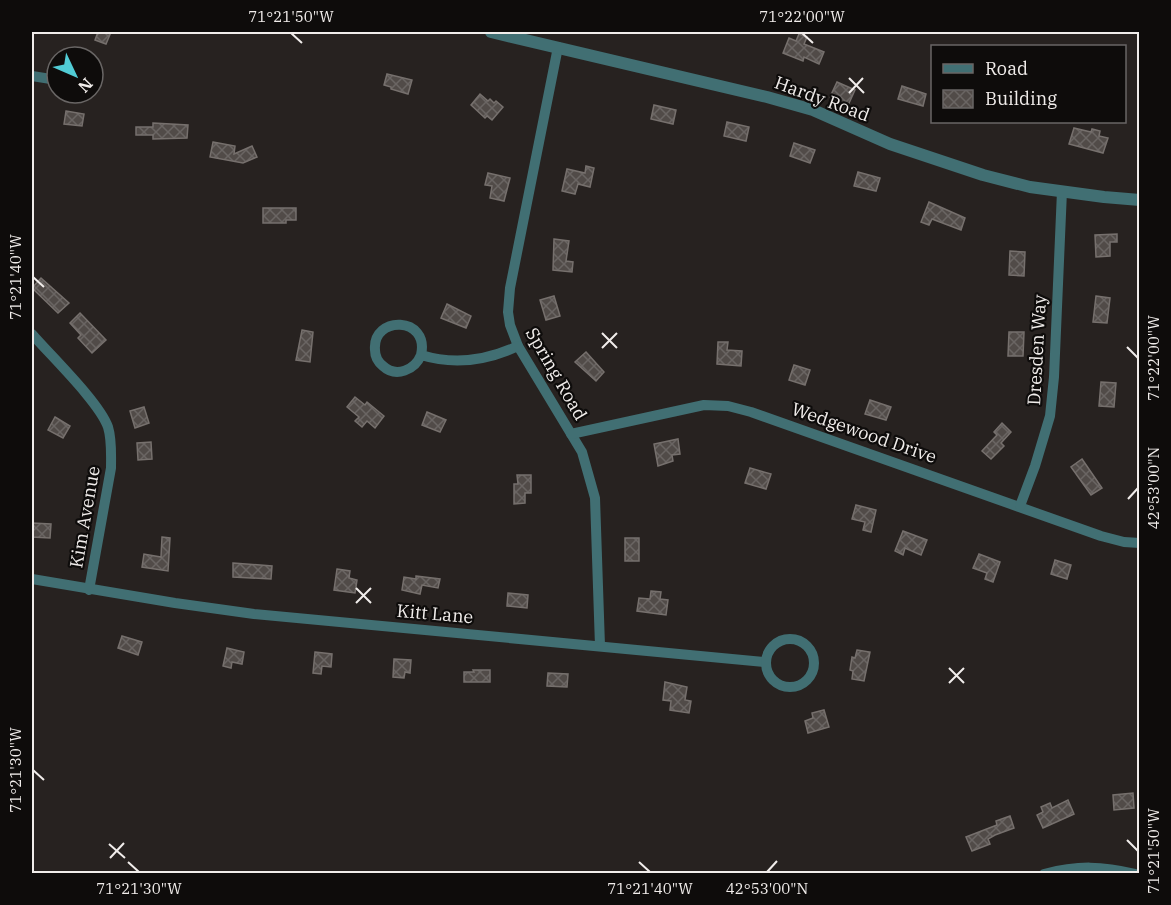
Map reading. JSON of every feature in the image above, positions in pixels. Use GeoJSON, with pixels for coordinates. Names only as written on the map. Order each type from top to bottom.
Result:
{"type":"FeatureCollection","features":[{"type":"Feature","properties":{"kind":"street","name":"Hardy Road"},"geometry":{"type":"LineString","coordinates":[[491,32],[767,97],[813,111],[890,144],[947,164],[1030,187],[1140,200]]}},
{"type":"Feature","properties":{"kind":"street","name":"Spring Road"},"geometry":{"type":"LineString","coordinates":[[558,47],[508,299],[510,325],[518,346],[587,463],[596,498],[600,646]]}},
{"type":"Feature","properties":{"kind":"street","name":"Dresden Way"},"geometry":{"type":"LineString","coordinates":[[1020,506],[1050,416],[1054,377],[1062,191]]}},
{"type":"Feature","properties":{"kind":"street"},"geometry":{"type":"LineString","coordinates":[[406,325],[420,337],[421,355],[409,369],[400,372],[390,370],[382,366],[376,358],[374,349],[376,339],[388,326],[406,325]]}},
{"type":"Feature","properties":{"kind":"street","name":"Kim Avenue"},"geometry":{"type":"LineString","coordinates":[[32,334],[89,398],[108,428],[111,468],[89,590]]}},
{"type":"Feature","properties":{"kind":"street"},"geometry":{"type":"LineString","coordinates":[[421,355],[437,359],[483,359],[518,346]]}},
{"type":"Feature","properties":{"kind":"street","name":"Wedgewood Drive"},"geometry":{"type":"LineString","coordinates":[[571,434],[680,409],[704,405],[728,406],[751,412],[1101,536],[1124,542],[1140,543]]}},
{"type":"Feature","properties":{"kind":"street","name":"Kitt Lane"},"geometry":{"type":"LineString","coordinates":[[32,579],[89,590],[254,614],[765,662]]}},
{"type":"Feature","properties":{"kind":"street"},"geometry":{"type":"LineString","coordinates":[[786,639],[808,646],[814,661],[810,676],[798,686],[790,688],[775,683],[770,677],[765,662],[772,647],[786,639]]}},
{"type":"Feature","properties":{"kind":"street"},"geometry":{"type":"LineString","coordinates":[[1044,873],[1073,867],[1097,866],[1136,873]]}},
{"type":"Feature","properties":{"kind":"building"},"geometry":{"type":"Polygon","coordinates":[[[98,32],[111,32],[106,44],[95,40],[98,32]]]}},
{"type":"Feature","properties":{"kind":"building"},"geometry":{"type":"Polygon","coordinates":[[[799,34],[807,37],[804,44],[824,52],[819,64],[804,57],[803,61],[783,53],[789,38],[796,41],[799,34]]]}},
{"type":"Feature","properties":{"kind":"building"},"geometry":{"type":"Polygon","coordinates":[[[387,74],[412,80],[408,94],[384,85],[387,74]]]}},
{"type":"Feature","properties":{"kind":"building"},"geometry":{"type":"Polygon","coordinates":[[[837,82],[855,90],[845,112],[832,106],[835,100],[830,97],[837,82]]]}},
{"type":"Feature","properties":{"kind":"building"},"geometry":{"type":"Polygon","coordinates":[[[902,86],[926,94],[923,106],[898,99],[902,86]]]}},
{"type":"Feature","properties":{"kind":"building"},"geometry":{"type":"Polygon","coordinates":[[[480,94],[488,101],[490,99],[494,103],[496,101],[503,107],[492,120],[487,116],[485,118],[471,105],[480,94]]]}},
{"type":"Feature","properties":{"kind":"building"},"geometry":{"type":"Polygon","coordinates":[[[654,105],[676,110],[673,124],[651,119],[654,105]]]}},
{"type":"Feature","properties":{"kind":"building"},"geometry":{"type":"Polygon","coordinates":[[[66,111],[84,114],[82,126],[64,124],[66,111]]]}},
{"type":"Feature","properties":{"kind":"building"},"geometry":{"type":"Polygon","coordinates":[[[727,122],[749,127],[746,141],[724,136],[727,122]]]}},
{"type":"Feature","properties":{"kind":"building"},"geometry":{"type":"Polygon","coordinates":[[[153,123],[188,125],[187,138],[153,139],[153,135],[136,135],[136,127],[153,127],[153,123]]]}},
{"type":"Feature","properties":{"kind":"building"},"geometry":{"type":"Polygon","coordinates":[[[1074,128],[1091,132],[1092,129],[1100,131],[1099,136],[1108,138],[1103,153],[1069,144],[1074,128]]]}},
{"type":"Feature","properties":{"kind":"building"},"geometry":{"type":"Polygon","coordinates":[[[213,142],[235,146],[234,154],[252,146],[257,157],[243,163],[210,157],[213,142]]]}},
{"type":"Feature","properties":{"kind":"building"},"geometry":{"type":"Polygon","coordinates":[[[794,143],[815,150],[810,163],[790,156],[794,143]]]}},
{"type":"Feature","properties":{"kind":"building"},"geometry":{"type":"Polygon","coordinates":[[[586,166],[594,168],[590,187],[578,184],[575,194],[562,191],[567,169],[585,173],[586,166]]]}},
{"type":"Feature","properties":{"kind":"building"},"geometry":{"type":"Polygon","coordinates":[[[858,172],[880,178],[876,191],[854,186],[858,172]]]}},
{"type":"Feature","properties":{"kind":"building"},"geometry":{"type":"Polygon","coordinates":[[[488,173],[510,178],[504,201],[490,198],[492,186],[485,185],[488,173]]]}},
{"type":"Feature","properties":{"kind":"building"},"geometry":{"type":"Polygon","coordinates":[[[929,202],[965,218],[961,230],[932,219],[929,225],[921,222],[929,202]]]}},
{"type":"Feature","properties":{"kind":"building"},"geometry":{"type":"Polygon","coordinates":[[[263,208],[296,208],[296,220],[286,220],[286,223],[263,223],[263,208]]]}},
{"type":"Feature","properties":{"kind":"building"},"geometry":{"type":"Polygon","coordinates":[[[1117,234],[1117,242],[1110,242],[1110,256],[1096,257],[1095,235],[1117,234]]]}},
{"type":"Feature","properties":{"kind":"building"},"geometry":{"type":"Polygon","coordinates":[[[554,239],[569,241],[566,261],[573,262],[572,272],[553,270],[554,239]]]}},
{"type":"Feature","properties":{"kind":"building"},"geometry":{"type":"Polygon","coordinates":[[[1010,251],[1025,252],[1024,276],[1009,275],[1010,251]]]}},
{"type":"Feature","properties":{"kind":"building"},"geometry":{"type":"Polygon","coordinates":[[[41,278],[69,303],[58,313],[32,288],[41,278]]]}},
{"type":"Feature","properties":{"kind":"building"},"geometry":{"type":"Polygon","coordinates":[[[554,296],[560,316],[546,320],[540,300],[554,296]]]}},
{"type":"Feature","properties":{"kind":"building"},"geometry":{"type":"Polygon","coordinates":[[[1096,296],[1110,298],[1107,323],[1093,322],[1096,296]]]}},
{"type":"Feature","properties":{"kind":"building"},"geometry":{"type":"Polygon","coordinates":[[[447,304],[471,316],[466,328],[441,318],[447,304]]]}},
{"type":"Feature","properties":{"kind":"building"},"geometry":{"type":"Polygon","coordinates":[[[80,313],[106,340],[92,353],[78,338],[81,335],[70,323],[80,313]]]}},
{"type":"Feature","properties":{"kind":"building"},"geometry":{"type":"Polygon","coordinates":[[[302,330],[313,332],[310,362],[296,360],[302,330]]]}},
{"type":"Feature","properties":{"kind":"building"},"geometry":{"type":"Polygon","coordinates":[[[1009,332],[1024,332],[1023,356],[1008,356],[1009,332]]]}},
{"type":"Feature","properties":{"kind":"building"},"geometry":{"type":"Polygon","coordinates":[[[718,342],[728,342],[727,350],[742,351],[741,366],[717,364],[718,342]]]}},
{"type":"Feature","properties":{"kind":"building"},"geometry":{"type":"Polygon","coordinates":[[[586,352],[604,372],[596,381],[575,362],[586,352]]]}},
{"type":"Feature","properties":{"kind":"building"},"geometry":{"type":"Polygon","coordinates":[[[794,365],[810,370],[805,385],[789,380],[794,365]]]}},
{"type":"Feature","properties":{"kind":"building"},"geometry":{"type":"Polygon","coordinates":[[[1101,382],[1116,383],[1114,407],[1099,406],[1101,382]]]}},
{"type":"Feature","properties":{"kind":"building"},"geometry":{"type":"Polygon","coordinates":[[[355,397],[365,405],[367,402],[384,416],[375,428],[367,421],[362,427],[355,421],[359,417],[347,407],[355,397]]]}},
{"type":"Feature","properties":{"kind":"building"},"geometry":{"type":"Polygon","coordinates":[[[870,400],[891,407],[886,420],[865,414],[870,400]]]}},
{"type":"Feature","properties":{"kind":"building"},"geometry":{"type":"Polygon","coordinates":[[[144,407],[149,423],[135,428],[130,411],[144,407]]]}},
{"type":"Feature","properties":{"kind":"building"},"geometry":{"type":"Polygon","coordinates":[[[427,412],[446,420],[440,432],[422,425],[427,412]]]}},
{"type":"Feature","properties":{"kind":"building"},"geometry":{"type":"Polygon","coordinates":[[[55,417],[70,426],[63,438],[48,430],[55,417]]]}},
{"type":"Feature","properties":{"kind":"building"},"geometry":{"type":"Polygon","coordinates":[[[1002,423],[1011,432],[1001,443],[1004,446],[991,459],[982,451],[997,435],[994,432],[1002,423]]]}},
{"type":"Feature","properties":{"kind":"building"},"geometry":{"type":"Polygon","coordinates":[[[678,439],[680,454],[672,455],[673,461],[658,466],[654,444],[678,439]]]}},
{"type":"Feature","properties":{"kind":"building"},"geometry":{"type":"Polygon","coordinates":[[[151,442],[152,459],[138,460],[137,443],[151,442]]]}},
{"type":"Feature","properties":{"kind":"building"},"geometry":{"type":"Polygon","coordinates":[[[1082,459],[1102,488],[1091,495],[1071,467],[1082,459]]]}},
{"type":"Feature","properties":{"kind":"building"},"geometry":{"type":"Polygon","coordinates":[[[750,468],[771,474],[766,489],[745,483],[750,468]]]}},
{"type":"Feature","properties":{"kind":"building"},"geometry":{"type":"Polygon","coordinates":[[[517,475],[531,475],[531,493],[525,493],[525,503],[514,504],[514,484],[518,484],[517,475]]]}},
{"type":"Feature","properties":{"kind":"building"},"geometry":{"type":"Polygon","coordinates":[[[856,505],[876,510],[871,532],[863,530],[865,522],[852,519],[856,505]]]}},
{"type":"Feature","properties":{"kind":"building"},"geometry":{"type":"Polygon","coordinates":[[[32,523],[51,524],[50,538],[32,537],[32,523]]]}},
{"type":"Feature","properties":{"kind":"building"},"geometry":{"type":"Polygon","coordinates":[[[903,531],[927,540],[921,555],[905,548],[903,555],[895,551],[903,531]]]}},
{"type":"Feature","properties":{"kind":"building"},"geometry":{"type":"Polygon","coordinates":[[[162,537],[170,538],[168,571],[142,567],[144,554],[161,557],[162,537]]]}},
{"type":"Feature","properties":{"kind":"building"},"geometry":{"type":"Polygon","coordinates":[[[625,538],[639,538],[639,561],[625,561],[625,538]]]}},
{"type":"Feature","properties":{"kind":"building"},"geometry":{"type":"Polygon","coordinates":[[[979,554],[1000,562],[993,582],[985,579],[987,573],[973,568],[979,554]]]}},
{"type":"Feature","properties":{"kind":"building"},"geometry":{"type":"Polygon","coordinates":[[[1055,560],[1071,565],[1067,579],[1051,574],[1055,560]]]}},
{"type":"Feature","properties":{"kind":"building"},"geometry":{"type":"Polygon","coordinates":[[[233,563],[272,566],[271,579],[233,577],[233,563]]]}},
{"type":"Feature","properties":{"kind":"building"},"geometry":{"type":"Polygon","coordinates":[[[337,569],[350,571],[349,578],[357,580],[355,593],[334,590],[337,569]]]}},
{"type":"Feature","properties":{"kind":"building"},"geometry":{"type":"Polygon","coordinates":[[[416,576],[440,579],[438,588],[422,585],[420,594],[402,590],[404,577],[416,579],[416,576]]]}},
{"type":"Feature","properties":{"kind":"building"},"geometry":{"type":"Polygon","coordinates":[[[651,591],[661,592],[660,599],[668,600],[666,615],[637,611],[639,598],[650,599],[651,591]]]}},
{"type":"Feature","properties":{"kind":"building"},"geometry":{"type":"Polygon","coordinates":[[[508,593],[528,595],[527,608],[507,606],[508,593]]]}},
{"type":"Feature","properties":{"kind":"building"},"geometry":{"type":"Polygon","coordinates":[[[122,636],[142,642],[138,655],[118,648],[122,636]]]}},
{"type":"Feature","properties":{"kind":"building"},"geometry":{"type":"Polygon","coordinates":[[[227,648],[244,652],[242,664],[232,662],[231,668],[223,666],[227,648]]]}},
{"type":"Feature","properties":{"kind":"building"},"geometry":{"type":"Polygon","coordinates":[[[857,650],[870,652],[864,681],[852,679],[853,671],[850,670],[852,657],[855,658],[857,650]]]}},
{"type":"Feature","properties":{"kind":"building"},"geometry":{"type":"Polygon","coordinates":[[[315,652],[332,654],[331,667],[322,666],[321,674],[313,673],[315,652]]]}},
{"type":"Feature","properties":{"kind":"building"},"geometry":{"type":"Polygon","coordinates":[[[394,659],[411,660],[410,673],[405,672],[404,678],[393,677],[394,659]]]}},
{"type":"Feature","properties":{"kind":"building"},"geometry":{"type":"Polygon","coordinates":[[[473,670],[490,670],[490,682],[464,682],[464,672],[474,672],[473,670]]]}},
{"type":"Feature","properties":{"kind":"building"},"geometry":{"type":"Polygon","coordinates":[[[548,673],[568,674],[567,687],[547,686],[548,673]]]}},
{"type":"Feature","properties":{"kind":"building"},"geometry":{"type":"Polygon","coordinates":[[[665,682],[687,687],[685,700],[691,701],[689,713],[670,710],[671,701],[663,700],[665,682]]]}},
{"type":"Feature","properties":{"kind":"building"},"geometry":{"type":"Polygon","coordinates":[[[824,710],[829,727],[808,733],[805,721],[813,718],[812,713],[824,710]]]}},
{"type":"Feature","properties":{"kind":"building"},"geometry":{"type":"Polygon","coordinates":[[[1133,793],[1134,808],[1114,810],[1113,795],[1133,793]]]}},
{"type":"Feature","properties":{"kind":"building"},"geometry":{"type":"Polygon","coordinates":[[[1068,800],[1074,814],[1043,828],[1037,815],[1043,812],[1041,807],[1050,803],[1052,808],[1068,800]]]}},
{"type":"Feature","properties":{"kind":"building"},"geometry":{"type":"Polygon","coordinates":[[[1010,816],[1014,828],[995,835],[988,839],[990,844],[972,851],[966,837],[997,825],[996,821],[1010,816]]]}}]}
